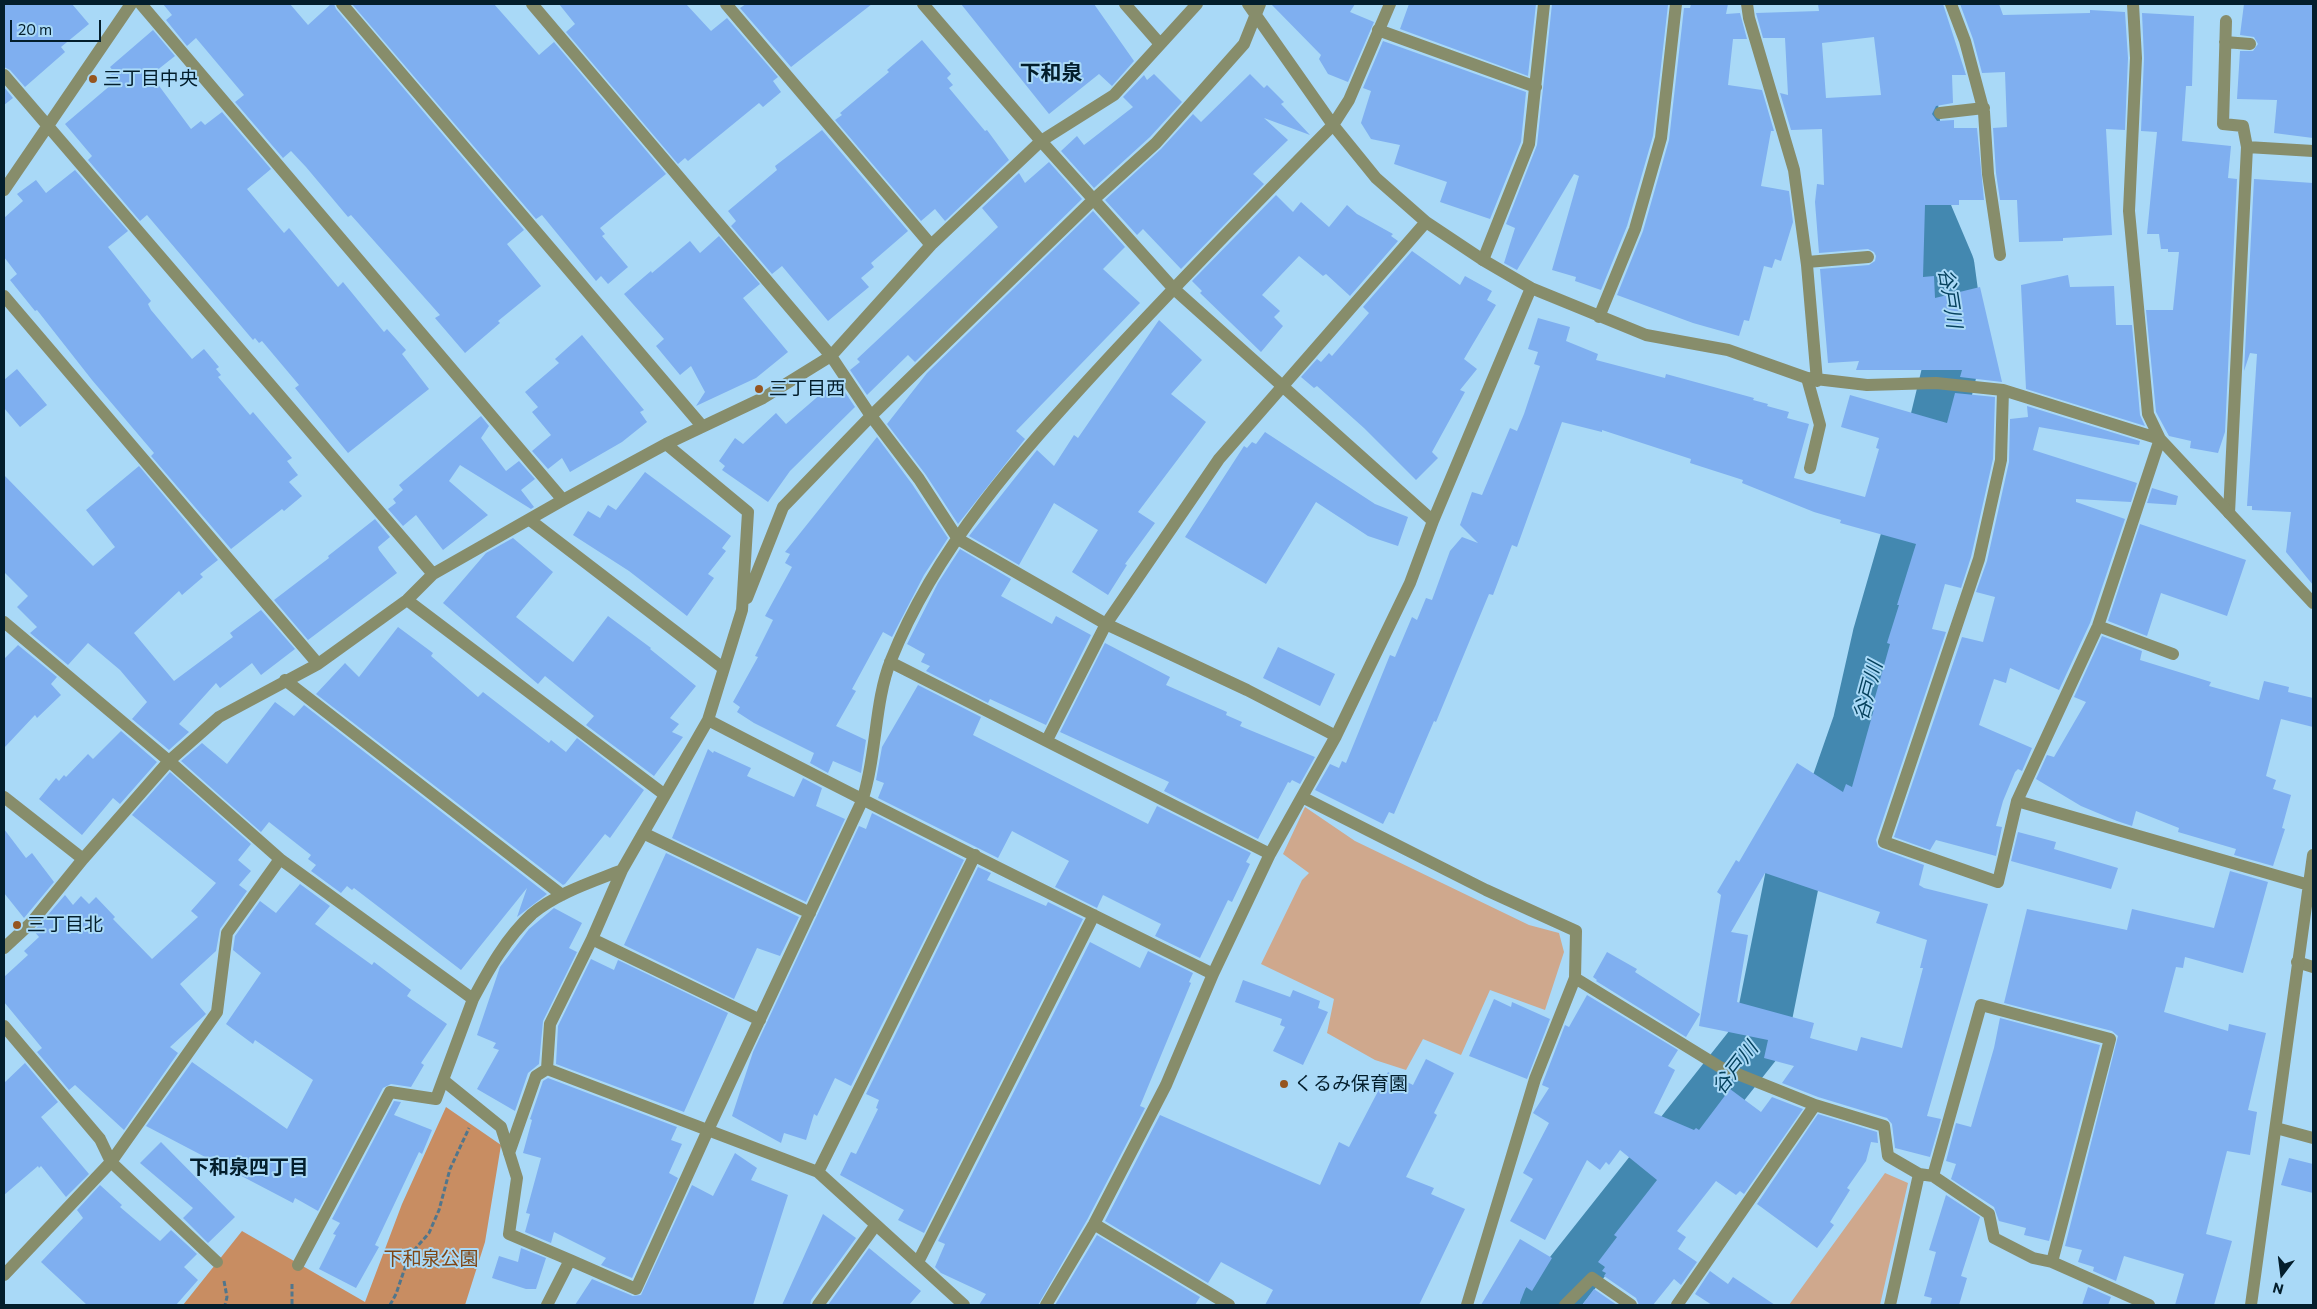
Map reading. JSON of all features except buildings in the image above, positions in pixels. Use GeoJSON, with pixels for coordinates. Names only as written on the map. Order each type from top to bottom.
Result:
{"type":"FeatureCollection","features":[{"type":"Feature","properties":{"kind":"street"},"geometry":{"type":"LineString","coordinates":[[4,190],[131,4]]}},
{"type":"Feature","properties":{"kind":"street"},"geometry":{"type":"LineString","coordinates":[[141,4],[563,500]]}},
{"type":"Feature","properties":{"kind":"street"},"geometry":{"type":"LineString","coordinates":[[342,4],[702,426]]}},
{"type":"Feature","properties":{"kind":"street"},"geometry":{"type":"LineString","coordinates":[[532,4],[830,356],[871,416],[919,480],[958,539],[1106,624],[1247,690],[1336,736]]}},
{"type":"Feature","properties":{"kind":"street"},"geometry":{"type":"LineString","coordinates":[[726,4],[930,245]]}},
{"type":"Feature","properties":{"kind":"street"},"geometry":{"type":"LineString","coordinates":[[924,4],[1041,141],[1173,288],[1433,521]]}},
{"type":"Feature","properties":{"kind":"street"},"geometry":{"type":"LineString","coordinates":[[1125,4],[1160,44]]}},
{"type":"Feature","properties":{"kind":"street"},"geometry":{"type":"LineString","coordinates":[[4,948],[31,923],[83,859],[169,761],[219,717],[318,664],[407,600],[433,574],[666,444],[763,398],[830,356],[930,245],[1041,141],[1114,95],[1197,4]]}},
{"type":"Feature","properties":{"kind":"street"},"geometry":{"type":"LineString","coordinates":[[1248,4],[1258,10],[1333,125],[1376,178],[1426,222],[1482,260],[1531,288],[1646,335],[1728,350],[1812,379],[1867,385],[1936,383],[2003,390],[2160,439]]}},
{"type":"Feature","properties":{"kind":"street"},"geometry":{"type":"LineString","coordinates":[[443,1080],[501,1127],[517,1178],[509,1234],[636,1289],[862,801],[870,776],[880,705],[890,662],[931,577],[1027,447],[1173,288],[1333,125],[1349,100],[1390,4]]}},
{"type":"Feature","properties":{"kind":"street"},"geometry":{"type":"LineString","coordinates":[[1482,260],[1529,144],[1544,4]]}},
{"type":"Feature","properties":{"kind":"street"},"geometry":{"type":"LineString","coordinates":[[1599,317],[1635,229],[1661,138],[1676,4]]}},
{"type":"Feature","properties":{"kind":"street"},"geometry":{"type":"LineString","coordinates":[[1747,4],[1749,18],[1794,170],[1807,262],[1812,379],[1820,425],[1810,468]]}},
{"type":"Feature","properties":{"kind":"street"},"geometry":{"type":"LineString","coordinates":[[1951,4],[1965,41],[1984,108],[1988,174],[2000,255]]}},
{"type":"Feature","properties":{"kind":"street"},"geometry":{"type":"LineString","coordinates":[[2133,4],[2136,58],[2129,211],[2148,414],[2160,439],[2313,603]]}},
{"type":"Feature","properties":{"kind":"street"},"geometry":{"type":"LineString","coordinates":[[547,1069],[550,1024],[592,939],[622,870],[708,720],[742,610],[783,507],[871,416],[1093,200],[1156,143],[1244,44],[1258,10]]}},
{"type":"Feature","properties":{"kind":"street"},"geometry":{"type":"LineString","coordinates":[[2226,21],[2223,124],[2243,126],[2247,147],[2229,512]]}},
{"type":"Feature","properties":{"kind":"street"},"geometry":{"type":"LineString","coordinates":[[1378,30],[1536,87]]}},
{"type":"Feature","properties":{"kind":"street"},"geometry":{"type":"LineString","coordinates":[[2225,42],[2250,44]]}},
{"type":"Feature","properties":{"kind":"street"},"geometry":{"type":"LineString","coordinates":[[4,75],[433,574]]}},
{"type":"Feature","properties":{"kind":"street"},"geometry":{"type":"LineString","coordinates":[[1940,113],[1984,108]]}},
{"type":"Feature","properties":{"kind":"street"},"geometry":{"type":"LineString","coordinates":[[2247,147],[2313,151]]}},
{"type":"Feature","properties":{"kind":"street"},"geometry":{"type":"LineString","coordinates":[[1047,740],[1106,624],[1219,459],[1426,222]]}},
{"type":"Feature","properties":{"kind":"street"},"geometry":{"type":"LineString","coordinates":[[1807,262],[1868,257]]}},
{"type":"Feature","properties":{"kind":"street"},"geometry":{"type":"LineString","coordinates":[[1046,1305],[1094,1224],[1166,1084],[1213,974],[1270,854],[1336,736],[1410,583],[1433,521],[1531,288]]}},
{"type":"Feature","properties":{"kind":"street"},"geometry":{"type":"LineString","coordinates":[[4,296],[318,664]]}},
{"type":"Feature","properties":{"kind":"street"},"geometry":{"type":"LineString","coordinates":[[2003,390],[2001,460],[1979,558],[1884,842],[1998,882],[2017,801],[2098,626],[2160,439]]}},
{"type":"Feature","properties":{"kind":"street"},"geometry":{"type":"LineString","coordinates":[[666,444],[748,512],[742,610]]}},
{"type":"Feature","properties":{"kind":"street"},"geometry":{"type":"LineString","coordinates":[[530,520],[723,668]]}},
{"type":"Feature","properties":{"kind":"street"},"geometry":{"type":"LineString","coordinates":[[407,600],[665,795]]}},
{"type":"Feature","properties":{"kind":"street"},"geometry":{"type":"LineString","coordinates":[[4,622],[169,761],[280,859],[473,1000]]}},
{"type":"Feature","properties":{"kind":"street"},"geometry":{"type":"LineString","coordinates":[[2098,626],[2173,654]]}},
{"type":"Feature","properties":{"kind":"street"},"geometry":{"type":"LineString","coordinates":[[890,662],[1270,854]]}},
{"type":"Feature","properties":{"kind":"street"},"geometry":{"type":"LineString","coordinates":[[285,680],[562,895]]}},
{"type":"Feature","properties":{"kind":"street"},"geometry":{"type":"LineString","coordinates":[[708,720],[862,801],[975,855],[1213,974]]}},
{"type":"Feature","properties":{"kind":"street"},"geometry":{"type":"LineString","coordinates":[[4,797],[83,859]]}},
{"type":"Feature","properties":{"kind":"street"},"geometry":{"type":"LineString","coordinates":[[1302,797],[1486,890],[1576,931],[1575,978],[1535,1079],[1467,1305]]}},
{"type":"Feature","properties":{"kind":"street"},"geometry":{"type":"LineString","coordinates":[[2017,801],[2309,885]]}},
{"type":"Feature","properties":{"kind":"street"},"geometry":{"type":"LineString","coordinates":[[643,833],[810,912]]}},
{"type":"Feature","properties":{"kind":"street"},"geometry":{"type":"LineString","coordinates":[[818,1172],[975,855]]}},
{"type":"Feature","properties":{"kind":"street"},"geometry":{"type":"LineString","coordinates":[[2251,1305],[2313,855]]}},
{"type":"Feature","properties":{"kind":"street"},"geometry":{"type":"LineString","coordinates":[[4,1275],[111,1162],[217,1012],[227,933],[280,859]]}},
{"type":"Feature","properties":{"kind":"street"},"geometry":{"type":"LineString","coordinates":[[298,1264],[390,1092],[436,1098],[473,1000],[494,959],[533,914],[562,895],[622,870]]}},
{"type":"Feature","properties":{"kind":"street"},"geometry":{"type":"LineString","coordinates":[[918,1262],[1094,915]]}},
{"type":"Feature","properties":{"kind":"street"},"geometry":{"type":"LineString","coordinates":[[592,939],[760,1020]]}},
{"type":"Feature","properties":{"kind":"street"},"geometry":{"type":"LineString","coordinates":[[2297,962],[2313,968]]}},
{"type":"Feature","properties":{"kind":"street"},"geometry":{"type":"LineString","coordinates":[[1575,978],[1720,1067],[1815,1105],[1884,1126],[1888,1156],[1919,1174],[1933,1176],[1989,1214],[1994,1238],[2033,1258],[2052,1262],[2149,1305]]}},
{"type":"Feature","properties":{"kind":"street"},"geometry":{"type":"LineString","coordinates":[[1933,1176],[1981,1005],[2110,1040],[2052,1262]]}},
{"type":"Feature","properties":{"kind":"street"},"geometry":{"type":"LineString","coordinates":[[4,1026],[100,1139],[111,1162],[217,1262]]}},
{"type":"Feature","properties":{"kind":"street"},"geometry":{"type":"LineString","coordinates":[[547,1069],[818,1172],[964,1305]]}},
{"type":"Feature","properties":{"kind":"street"},"geometry":{"type":"LineString","coordinates":[[509,1153],[536,1076],[547,1069]]}},
{"type":"Feature","properties":{"kind":"street"},"geometry":{"type":"LineString","coordinates":[[1677,1305],[1815,1105]]}},
{"type":"Feature","properties":{"kind":"street"},"geometry":{"type":"LineString","coordinates":[[2276,1128],[2313,1138]]}},
{"type":"Feature","properties":{"kind":"street"},"geometry":{"type":"LineString","coordinates":[[1890,1305],[1919,1174]]}},
{"type":"Feature","properties":{"kind":"street"},"geometry":{"type":"LineString","coordinates":[[1094,1224],[1230,1305]]}},
{"type":"Feature","properties":{"kind":"street"},"geometry":{"type":"LineString","coordinates":[[818,1305],[876,1226]]}},
{"type":"Feature","properties":{"kind":"street"},"geometry":{"type":"LineString","coordinates":[[546,1305],[570,1260]]}},
{"type":"Feature","properties":{"kind":"street"},"geometry":{"type":"LineString","coordinates":[[1565,1305],[1592,1278],[1631,1305]]}},
{"type":"Feature","properties":{"kind":"path"},"geometry":{"type":"LineString","coordinates":[[390,1305],[396,1294],[409,1256],[429,1233],[439,1210],[450,1169],[478,1109]]}},
{"type":"Feature","properties":{"kind":"shaded area"},"geometry":{"type":"Polygon","coordinates":[[[1305,807],[1355,841],[1529,925],[1559,933],[1564,952],[1545,1010],[1490,990],[1461,1055],[1423,1039],[1406,1070],[1375,1060],[1327,1033],[1334,999],[1261,964],[1302,880],[1309,873],[1283,854],[1305,807]]]}},
{"type":"Feature","properties":{"kind":"shaded area"},"geometry":{"type":"Polygon","coordinates":[[[1885,1173],[1908,1183],[1880,1305],[1789,1305],[1885,1173]]]}},
{"type":"Feature","properties":{"kind":"green space","name":"下和泉公園"},"geometry":{"type":"Polygon","coordinates":[[[446,1107],[501,1145],[485,1242],[465,1305],[183,1305],[242,1231],[365,1302],[402,1204],[446,1107]]]}},
{"type":"Feature","properties":{"kind":"waterway","name":"谷戸川"},"geometry":{"type":"LineString","coordinates":[[1547,1305],[1761,1035],[1793,875],[1839,784],[1860,724],[1880,636],[1913,522],[1957,340],[1947,266],[1922,207],[1901,20],[1892,4]]}},
{"type":"Feature","properties":{"kind":"place","name":"三丁目中央"},"geometry":{"type":"Point","coordinates":[93,79]}},
{"type":"Feature","properties":{"kind":"place","name":"三丁目西"},"geometry":{"type":"Point","coordinates":[759,389]}},
{"type":"Feature","properties":{"kind":"place","name":"三丁目北"},"geometry":{"type":"Point","coordinates":[17,925]}},
{"type":"Feature","properties":{"kind":"place","name":"くるみ保育園"},"geometry":{"type":"Point","coordinates":[1284,1084]}},
{"type":"Feature","properties":{"kind":"district","name":"下和泉"},"geometry":{"type":"Point","coordinates":[1051,73]}},
{"type":"Feature","properties":{"kind":"district","name":"下和泉四丁目"},"geometry":{"type":"Point","coordinates":[249,1167]}}]}
